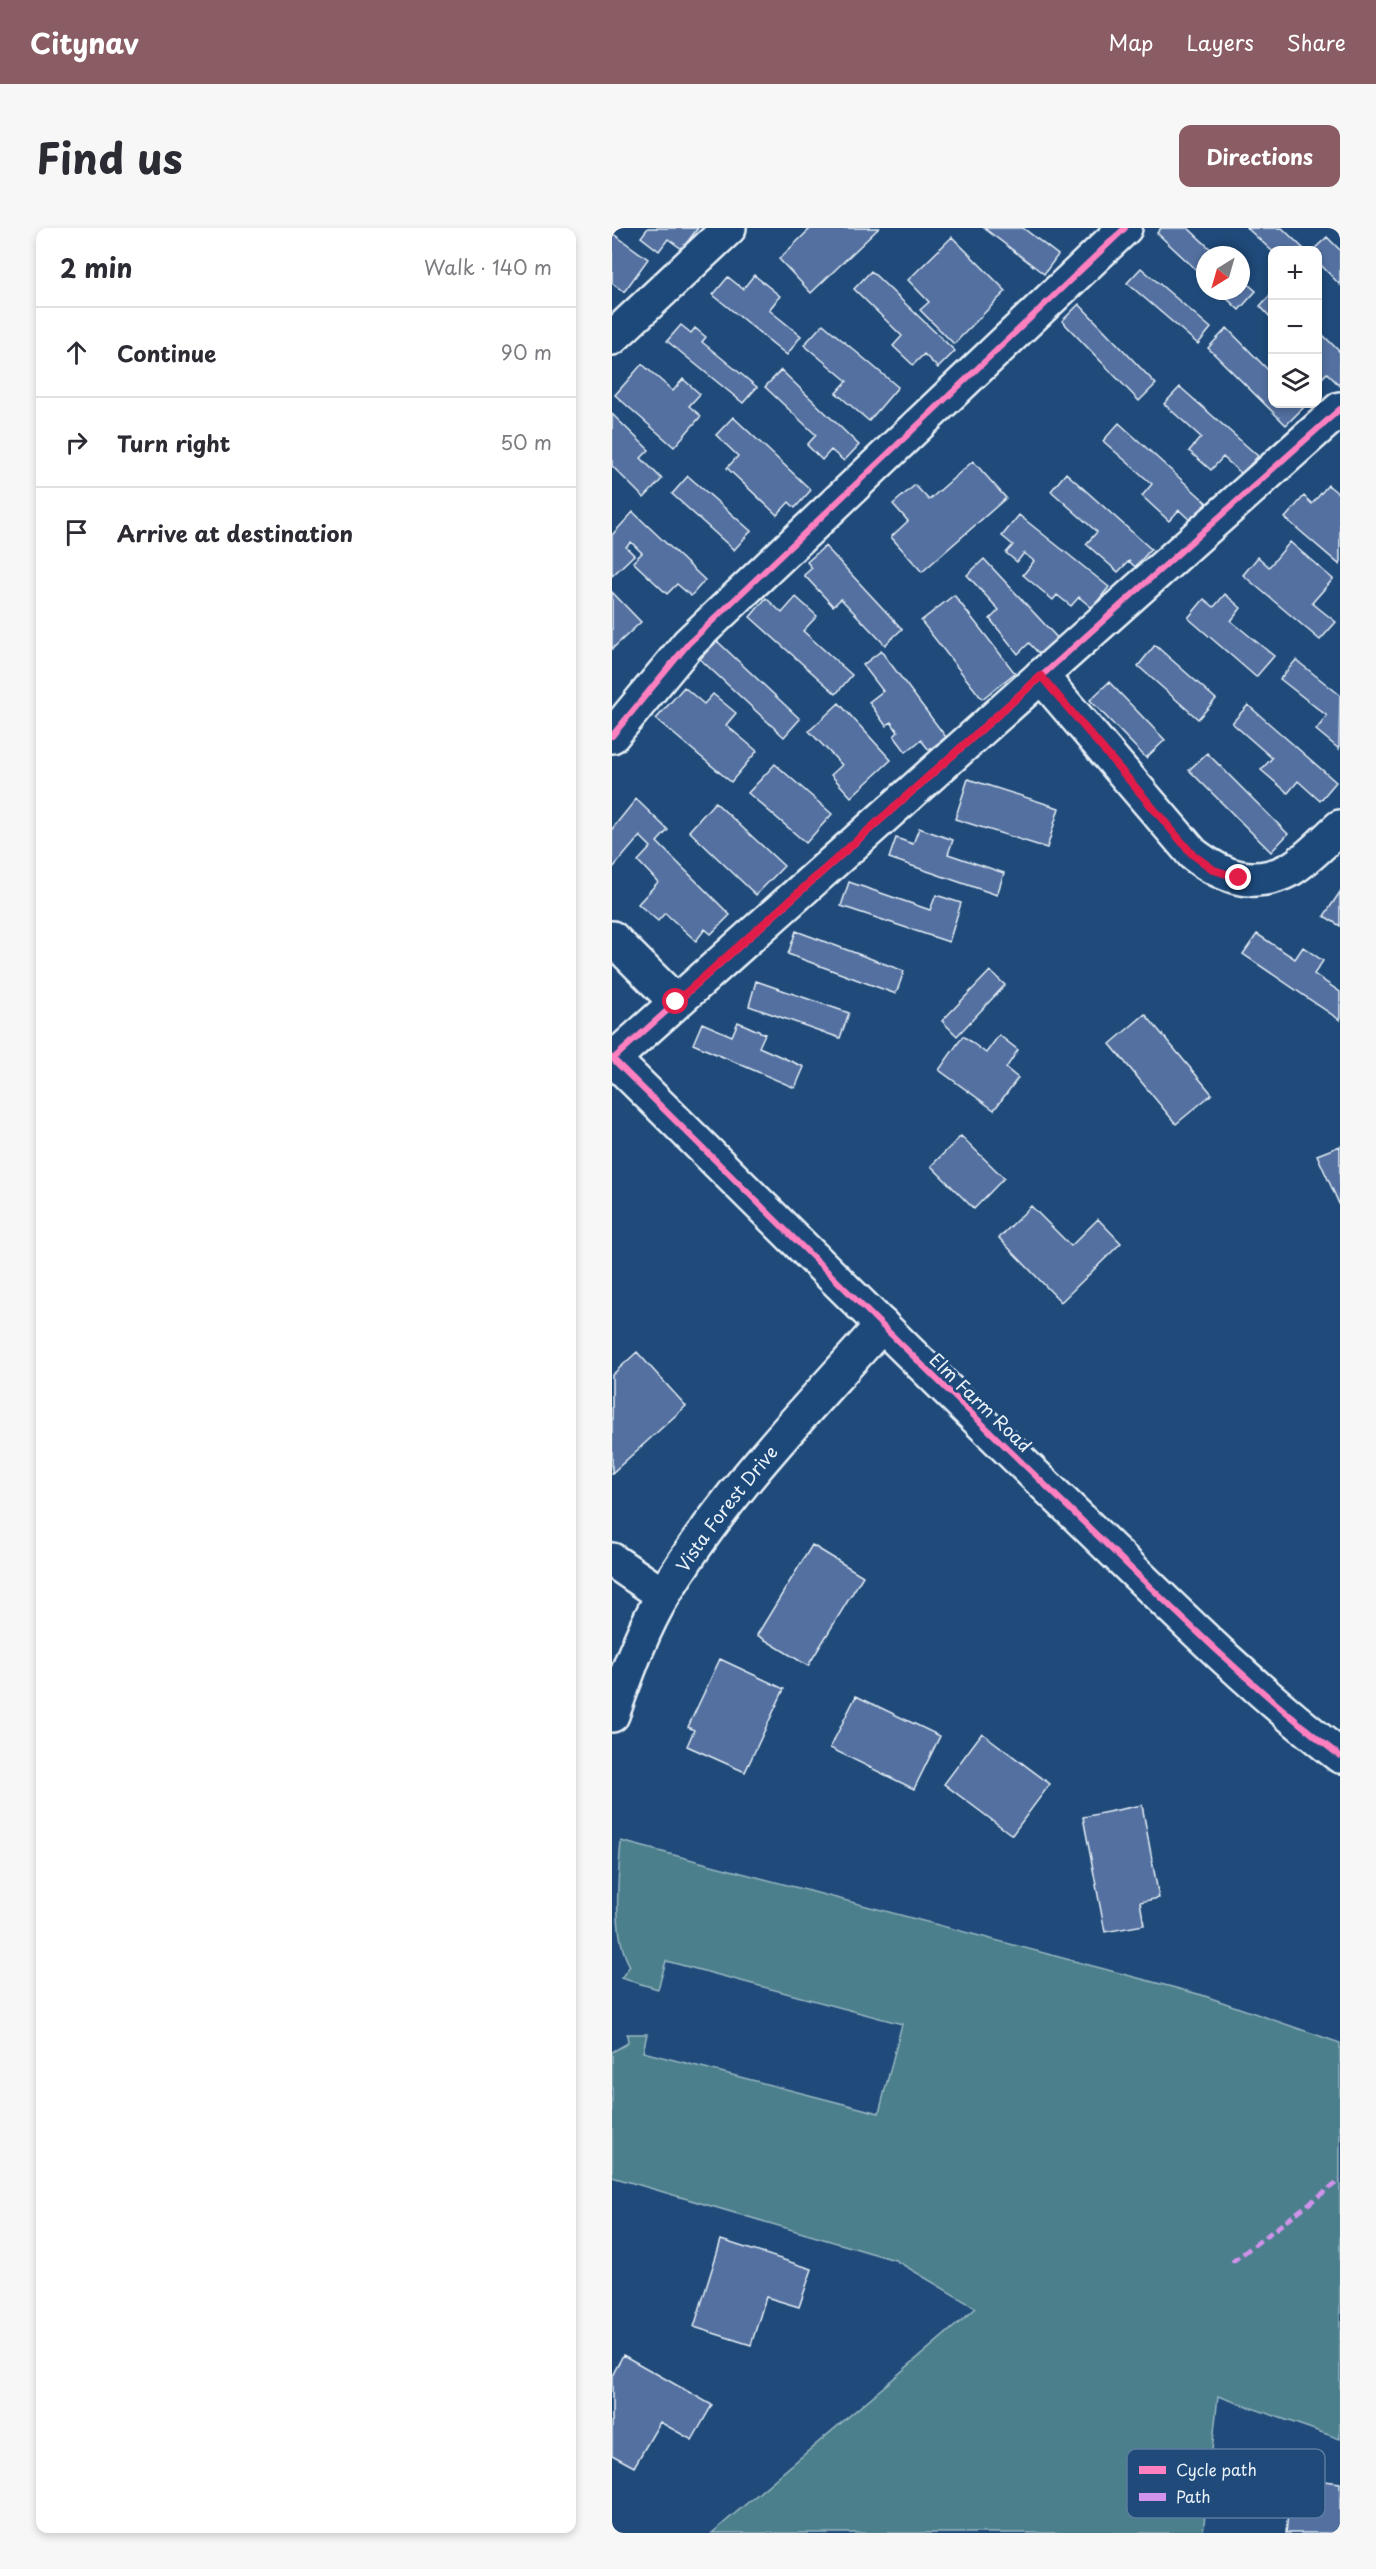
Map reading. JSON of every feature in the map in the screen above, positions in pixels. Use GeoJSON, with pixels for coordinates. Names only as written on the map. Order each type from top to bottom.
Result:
{"type":"FeatureCollection","features":[{"type":"Feature","properties":{"kind":"street"},"geometry":{"type":"LineString","coordinates":[[612,338],[729,228]]}},
{"type":"Feature","properties":{"kind":"street"},"geometry":{"type":"LineString","coordinates":[[612,736],[688,644],[1125,228]]}},
{"type":"Feature","properties":{"kind":"street"},"geometry":{"type":"LineString","coordinates":[[612,1059],[1340,409]]}},
{"type":"Feature","properties":{"kind":"street"},"geometry":{"type":"LineString","coordinates":[[1041,676],[1192,854],[1214,870],[1239,878],[1266,878],[1292,868],[1340,827]]}},
{"type":"Feature","properties":{"kind":"street"},"geometry":{"type":"LineString","coordinates":[[612,938],[676,1002]]}},
{"type":"Feature","properties":{"kind":"street","name":"Elm Farm Road"},"geometry":{"type":"LineString","coordinates":[[612,1059],[1225,1658],[1308,1732],[1340,1756]]}},
{"type":"Feature","properties":{"kind":"street","name":"Vista Forest Drive"},"geometry":{"type":"LineString","coordinates":[[612,1715],[633,1656],[663,1594],[717,1514],[882,1325]]}},
{"type":"Feature","properties":{"kind":"street"},"geometry":{"type":"LineString","coordinates":[[612,1560],[663,1594]]}},
{"type":"Feature","properties":{"kind":"green space"},"geometry":{"type":"Polygon","coordinates":[[[621,1841],[1202,1995],[1340,2043],[1340,2439],[1218,2396],[1212,2449],[1127,2449],[1127,2518],[1205,2518],[1203,2533],[712,2533],[976,2308],[895,2260],[612,2177],[612,2052],[628,2043],[627,2034],[647,2034],[643,2052],[879,2113],[902,2024],[666,1961],[658,1989],[621,1978],[630,1966],[624,1954],[618,1923],[621,1841]]]}},
{"type":"Feature","properties":{"kind":"building"},"geometry":{"type":"Polygon","coordinates":[[[648,228],[698,228],[682,249],[668,239],[659,251],[641,237],[648,228]]]}},
{"type":"Feature","properties":{"kind":"building"},"geometry":{"type":"Polygon","coordinates":[[[811,228],[879,228],[811,293],[779,259],[811,228]]]}},
{"type":"Feature","properties":{"kind":"building"},"geometry":{"type":"Polygon","coordinates":[[[984,228],[1023,228],[1058,255],[1044,274],[984,228]]]}},
{"type":"Feature","properties":{"kind":"building"},"geometry":{"type":"Polygon","coordinates":[[[1161,228],[1188,228],[1207,246],[1196,246],[1196,270],[1157,233],[1161,228]]]}},
{"type":"Feature","properties":{"kind":"building"},"geometry":{"type":"Polygon","coordinates":[[[1247,228],[1282,228],[1301,246],[1268,246],[1247,228]]]}},
{"type":"Feature","properties":{"kind":"building"},"geometry":{"type":"Polygon","coordinates":[[[612,233],[648,259],[624,292],[612,283],[612,233]]]}},
{"type":"Feature","properties":{"kind":"building"},"geometry":{"type":"Polygon","coordinates":[[[952,237],[1006,291],[954,344],[920,310],[929,302],[908,280],[952,237]]]}},
{"type":"Feature","properties":{"kind":"building"},"geometry":{"type":"Polygon","coordinates":[[[1327,237],[1340,250],[1340,285],[1322,266],[1322,246],[1317,246],[1327,237]]]}},
{"type":"Feature","properties":{"kind":"building"},"geometry":{"type":"Polygon","coordinates":[[[1141,268],[1211,328],[1198,344],[1127,283],[1141,268]]]}},
{"type":"Feature","properties":{"kind":"building"},"geometry":{"type":"Polygon","coordinates":[[[871,271],[955,351],[938,368],[924,354],[913,365],[893,346],[902,336],[854,289],[871,271]]]}},
{"type":"Feature","properties":{"kind":"building"},"geometry":{"type":"Polygon","coordinates":[[[754,275],[780,296],[769,310],[801,336],[787,355],[713,295],[728,277],[743,289],[754,275]]]}},
{"type":"Feature","properties":{"kind":"building"},"geometry":{"type":"Polygon","coordinates":[[[1250,286],[1256,291],[1250,298],[1250,286]]]}},
{"type":"Feature","properties":{"kind":"building"},"geometry":{"type":"Polygon","coordinates":[[[1268,297],[1268,315],[1260,306],[1268,297]]]}},
{"type":"Feature","properties":{"kind":"building"},"geometry":{"type":"Polygon","coordinates":[[[1228,300],[1248,300],[1239,310],[1228,300]]]}},
{"type":"Feature","properties":{"kind":"building"},"geometry":{"type":"Polygon","coordinates":[[[1079,304],[1156,384],[1139,401],[1062,321],[1079,304]]]}},
{"type":"Feature","properties":{"kind":"building"},"geometry":{"type":"Polygon","coordinates":[[[823,324],[898,387],[869,421],[836,393],[847,381],[804,345],[823,324]]]}},
{"type":"Feature","properties":{"kind":"building"},"geometry":{"type":"Polygon","coordinates":[[[681,325],[691,333],[695,328],[706,337],[702,342],[757,387],[743,403],[667,341],[681,325]]]}},
{"type":"Feature","properties":{"kind":"building"},"geometry":{"type":"Polygon","coordinates":[[[1227,328],[1268,370],[1268,407],[1208,348],[1227,328]]]}},
{"type":"Feature","properties":{"kind":"building"},"geometry":{"type":"Polygon","coordinates":[[[1322,334],[1340,352],[1340,386],[1327,373],[1322,378],[1322,334]]]}},
{"type":"Feature","properties":{"kind":"building"},"geometry":{"type":"Polygon","coordinates":[[[642,364],[673,391],[683,379],[700,394],[689,406],[701,416],[674,447],[615,395],[642,364]]]}},
{"type":"Feature","properties":{"kind":"building"},"geometry":{"type":"Polygon","coordinates":[[[781,370],[859,445],[844,461],[831,450],[822,460],[807,445],[816,435],[765,387],[781,370]]]}},
{"type":"Feature","properties":{"kind":"building"},"geometry":{"type":"Polygon","coordinates":[[[1180,387],[1258,456],[1242,474],[1223,457],[1211,470],[1189,451],[1201,437],[1164,404],[1180,387]]]}},
{"type":"Feature","properties":{"kind":"building"},"geometry":{"type":"Polygon","coordinates":[[[1269,408],[1303,408],[1286,425],[1269,408]]]}},
{"type":"Feature","properties":{"kind":"building"},"geometry":{"type":"Polygon","coordinates":[[[612,414],[649,450],[641,458],[662,479],[644,498],[612,466],[612,414]]]}},
{"type":"Feature","properties":{"kind":"building"},"geometry":{"type":"Polygon","coordinates":[[[733,417],[811,490],[795,508],[789,502],[777,515],[727,468],[738,456],[716,435],[733,417]]]}},
{"type":"Feature","properties":{"kind":"building"},"geometry":{"type":"Polygon","coordinates":[[[1119,423],[1207,503],[1191,521],[1179,510],[1169,521],[1142,496],[1152,484],[1103,441],[1119,423]]]}},
{"type":"Feature","properties":{"kind":"building"},"geometry":{"type":"Polygon","coordinates":[[[973,461],[1006,498],[922,572],[891,537],[908,521],[893,504],[915,485],[929,500],[973,461]]]}},
{"type":"Feature","properties":{"kind":"building"},"geometry":{"type":"Polygon","coordinates":[[[1066,473],[1151,549],[1135,567],[1129,561],[1118,572],[1086,544],[1097,532],[1051,491],[1066,473]]]}},
{"type":"Feature","properties":{"kind":"building"},"geometry":{"type":"Polygon","coordinates":[[[688,476],[751,531],[734,550],[672,494],[688,476]]]}},
{"type":"Feature","properties":{"kind":"building"},"geometry":{"type":"Polygon","coordinates":[[[1328,485],[1340,495],[1340,565],[1285,518],[1304,496],[1312,504],[1328,485]]]}},
{"type":"Feature","properties":{"kind":"building"},"geometry":{"type":"Polygon","coordinates":[[[633,512],[705,580],[691,596],[677,584],[667,594],[633,562],[642,553],[631,542],[626,547],[634,555],[612,576],[612,535],[633,512]]]}},
{"type":"Feature","properties":{"kind":"building"},"geometry":{"type":"Polygon","coordinates":[[[1019,515],[1109,587],[1092,608],[1079,597],[1071,606],[1057,595],[1053,600],[1023,575],[1034,561],[1024,553],[1017,562],[1006,553],[1013,545],[1002,536],[1019,515]]]}},
{"type":"Feature","properties":{"kind":"building"},"geometry":{"type":"Polygon","coordinates":[[[1290,542],[1333,579],[1312,603],[1336,622],[1320,640],[1243,575],[1258,557],[1269,567],[1290,542]]]}},
{"type":"Feature","properties":{"kind":"building"},"geometry":{"type":"Polygon","coordinates":[[[825,546],[902,629],[885,645],[841,599],[833,606],[804,575],[812,568],[807,562],[825,546]]]}},
{"type":"Feature","properties":{"kind":"building"},"geometry":{"type":"Polygon","coordinates":[[[984,559],[1062,643],[1044,659],[1029,643],[1018,654],[990,619],[999,610],[967,575],[984,559]]]}},
{"type":"Feature","properties":{"kind":"building"},"geometry":{"type":"Polygon","coordinates":[[[612,592],[641,622],[612,649],[612,592]]]}},
{"type":"Feature","properties":{"kind":"building"},"geometry":{"type":"Polygon","coordinates":[[[1225,594],[1241,608],[1231,621],[1274,656],[1256,677],[1188,618],[1204,599],[1214,607],[1225,594]]]}},
{"type":"Feature","properties":{"kind":"building"},"geometry":{"type":"Polygon","coordinates":[[[954,595],[1015,673],[982,699],[921,621],[954,595]]]}},
{"type":"Feature","properties":{"kind":"building"},"geometry":{"type":"Polygon","coordinates":[[[796,597],[817,616],[803,631],[852,675],[836,694],[750,617],[766,598],[782,613],[796,597]]]}},
{"type":"Feature","properties":{"kind":"building"},"geometry":{"type":"Polygon","coordinates":[[[717,641],[800,719],[784,737],[700,659],[717,641]]]}},
{"type":"Feature","properties":{"kind":"building"},"geometry":{"type":"Polygon","coordinates":[[[1155,645],[1216,699],[1198,719],[1138,666],[1155,645]]]}},
{"type":"Feature","properties":{"kind":"building"},"geometry":{"type":"Polygon","coordinates":[[[881,651],[946,737],[929,750],[921,740],[906,752],[894,736],[898,732],[891,722],[886,726],[869,702],[883,691],[863,665],[881,651]]]}},
{"type":"Feature","properties":{"kind":"building"},"geometry":{"type":"Polygon","coordinates":[[[1296,660],[1340,695],[1339,749],[1316,730],[1327,716],[1280,679],[1296,660]]]}},
{"type":"Feature","properties":{"kind":"building"},"geometry":{"type":"Polygon","coordinates":[[[1109,682],[1165,740],[1146,758],[1090,700],[1109,682]]]}},
{"type":"Feature","properties":{"kind":"building"},"geometry":{"type":"Polygon","coordinates":[[[684,687],[704,704],[713,694],[736,713],[726,725],[757,751],[731,782],[656,719],[684,687]]]}},
{"type":"Feature","properties":{"kind":"building"},"geometry":{"type":"Polygon","coordinates":[[[839,703],[891,760],[851,797],[831,775],[842,765],[809,731],[839,703]]]}},
{"type":"Feature","properties":{"kind":"building"},"geometry":{"type":"Polygon","coordinates":[[[1248,705],[1336,782],[1320,801],[1298,781],[1288,793],[1261,770],[1272,758],[1232,723],[1248,705]]]}},
{"type":"Feature","properties":{"kind":"building"},"geometry":{"type":"Polygon","coordinates":[[[1207,753],[1288,834],[1271,852],[1189,770],[1207,753]]]}},
{"type":"Feature","properties":{"kind":"building"},"geometry":{"type":"Polygon","coordinates":[[[775,764],[832,814],[806,843],[748,793],[775,764]]]}},
{"type":"Feature","properties":{"kind":"building"},"geometry":{"type":"Polygon","coordinates":[[[968,779],[1059,808],[1047,848],[955,819],[968,779]]]}},
{"type":"Feature","properties":{"kind":"building"},"geometry":{"type":"Polygon","coordinates":[[[636,799],[668,830],[657,842],[730,915],[711,934],[705,929],[696,941],[665,913],[658,921],[638,904],[658,882],[638,861],[651,847],[640,836],[612,869],[612,829],[636,799]]]}},
{"type":"Feature","properties":{"kind":"building"},"geometry":{"type":"Polygon","coordinates":[[[715,802],[784,866],[756,895],[689,831],[715,802]]]}},
{"type":"Feature","properties":{"kind":"building"},"geometry":{"type":"Polygon","coordinates":[[[919,828],[953,840],[948,854],[1004,873],[997,895],[889,858],[896,838],[913,844],[919,828]]]}},
{"type":"Feature","properties":{"kind":"building"},"geometry":{"type":"Polygon","coordinates":[[[849,882],[930,910],[936,895],[961,903],[949,942],[841,906],[849,882]]]}},
{"type":"Feature","properties":{"kind":"building"},"geometry":{"type":"Polygon","coordinates":[[[1340,892],[1340,926],[1324,916],[1340,892]]]}},
{"type":"Feature","properties":{"kind":"building"},"geometry":{"type":"Polygon","coordinates":[[[796,931],[904,971],[896,994],[788,954],[796,931]]]}},
{"type":"Feature","properties":{"kind":"building"},"geometry":{"type":"Polygon","coordinates":[[[1257,934],[1295,959],[1303,947],[1323,961],[1314,974],[1340,992],[1340,1020],[1243,954],[1257,934]]]}},
{"type":"Feature","properties":{"kind":"building"},"geometry":{"type":"Polygon","coordinates":[[[990,971],[1005,985],[957,1036],[942,1021],[990,971]]]}},
{"type":"Feature","properties":{"kind":"building"},"geometry":{"type":"Polygon","coordinates":[[[756,981],[849,1013],[840,1038],[749,1006],[756,981]]]}},
{"type":"Feature","properties":{"kind":"building"},"geometry":{"type":"Polygon","coordinates":[[[1145,1014],[1212,1094],[1176,1124],[1110,1044],[1145,1014]]]}},
{"type":"Feature","properties":{"kind":"building"},"geometry":{"type":"Polygon","coordinates":[[[738,1022],[765,1034],[759,1047],[804,1067],[795,1088],[693,1044],[702,1023],[732,1036],[738,1022]]]}},
{"type":"Feature","properties":{"kind":"building"},"geometry":{"type":"Polygon","coordinates":[[[999,1035],[1018,1050],[1006,1068],[1018,1078],[994,1110],[939,1070],[963,1036],[986,1053],[999,1035]]]}},
{"type":"Feature","properties":{"kind":"building"},"geometry":{"type":"Polygon","coordinates":[[[961,1136],[1004,1178],[974,1209],[931,1166],[961,1136]]]}},
{"type":"Feature","properties":{"kind":"building"},"geometry":{"type":"Polygon","coordinates":[[[1340,1146],[1340,1206],[1317,1155],[1340,1146]]]}},
{"type":"Feature","properties":{"kind":"building"},"geometry":{"type":"Polygon","coordinates":[[[1031,1206],[1071,1246],[1098,1219],[1121,1243],[1061,1302],[999,1238],[1031,1206]]]}},
{"type":"Feature","properties":{"kind":"building"},"geometry":{"type":"Polygon","coordinates":[[[637,1352],[686,1406],[612,1473],[612,1375],[637,1352]]]}},
{"type":"Feature","properties":{"kind":"building"},"geometry":{"type":"Polygon","coordinates":[[[812,1545],[863,1576],[808,1666],[757,1635],[812,1545]]]}},
{"type":"Feature","properties":{"kind":"building"},"geometry":{"type":"Polygon","coordinates":[[[720,1659],[784,1689],[745,1772],[687,1746],[694,1730],[688,1727],[720,1659]]]}},
{"type":"Feature","properties":{"kind":"building"},"geometry":{"type":"Polygon","coordinates":[[[856,1696],[940,1736],[914,1789],[830,1748],[856,1696]]]}},
{"type":"Feature","properties":{"kind":"building"},"geometry":{"type":"Polygon","coordinates":[[[982,1733],[1050,1784],[1012,1835],[944,1784],[982,1733]]]}},
{"type":"Feature","properties":{"kind":"building"},"geometry":{"type":"Polygon","coordinates":[[[1142,1805],[1159,1898],[1140,1902],[1144,1925],[1105,1932],[1083,1817],[1142,1805]]]}},
{"type":"Feature","properties":{"kind":"building"},"geometry":{"type":"Polygon","coordinates":[[[721,2240],[812,2269],[799,2307],[766,2297],[751,2345],[694,2327],[721,2240]]]}},
{"type":"Feature","properties":{"kind":"building"},"geometry":{"type":"Polygon","coordinates":[[[623,2355],[712,2405],[692,2440],[660,2422],[634,2467],[612,2455],[612,2376],[623,2355]]]}},
{"type":"Feature","properties":{"kind":"building"},"geometry":{"type":"Polygon","coordinates":[[[1325,2481],[1340,2483],[1340,2533],[1286,2533],[1288,2518],[1325,2518],[1325,2481]]]}},
{"type":"Feature","properties":{"kind":"marked path"},"geometry":{"type":"LineString","coordinates":[[1232,2262],[1340,2180]]}},
{"type":"Feature","properties":{"kind":"cycle path"},"geometry":{"type":"LineString","coordinates":[[612,736],[688,644],[1125,228]]}},
{"type":"Feature","properties":{"kind":"cycle path"},"geometry":{"type":"LineString","coordinates":[[613,1059],[1340,409]]}},
{"type":"Feature","properties":{"kind":"cycle path"},"geometry":{"type":"LineString","coordinates":[[612,1058],[955,1398],[1169,1605],[1236,1668],[1304,1728],[1340,1756]]}},
{"type":"Feature","properties":{"kind":"route"},"geometry":{"type":"LineString","coordinates":[[676,1002],[1041,676],[1192,854],[1214,870],[1239,878]]}}]}
